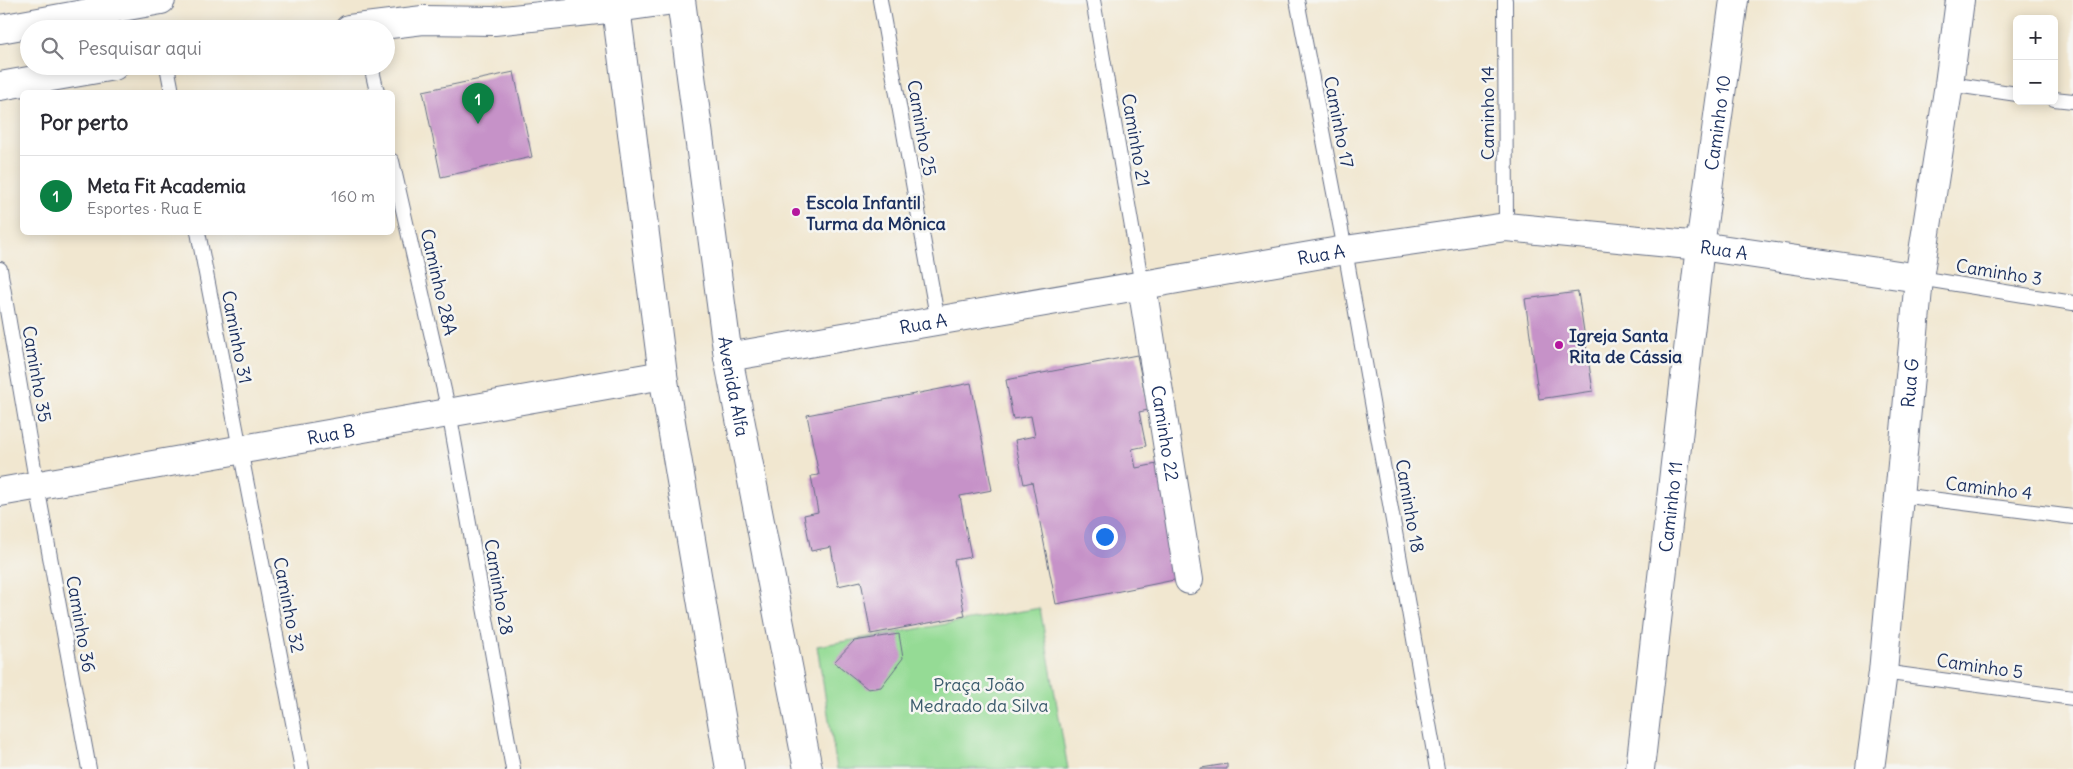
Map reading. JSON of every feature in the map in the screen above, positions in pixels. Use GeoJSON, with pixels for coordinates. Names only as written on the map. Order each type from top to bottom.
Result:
{"type":"FeatureCollection","features":[{"type":"Feature","properties":{"kind":"street"},"geometry":{"type":"LineString","coordinates":[[50,20],[161,0]]}},
{"type":"Feature","properties":{"kind":"street"},"geometry":{"type":"LineString","coordinates":[[395,23],[423,20],[494,20],[616,4],[674,0]]}},
{"type":"Feature","properties":{"kind":"street","name":"Avenida Alfa"},"geometry":{"type":"LineString","coordinates":[[681,0],[728,357],[808,769]]}},
{"type":"Feature","properties":{"kind":"street","name":"Caminho 10"},"geometry":{"type":"LineString","coordinates":[[1700,246],[1734,0]]}},
{"type":"Feature","properties":{"kind":"street","name":"Rua G"},"geometry":{"type":"LineString","coordinates":[[1870,769],[1883,672],[1919,278],[1960,0]]}},
{"type":"Feature","properties":{"kind":"street"},"geometry":{"type":"LineString","coordinates":[[616,4],[663,375],[730,769]]}},
{"type":"Feature","properties":{"kind":"street"},"geometry":{"type":"LineString","coordinates":[[0,29],[20,25]]}},
{"type":"Feature","properties":{"kind":"street"},"geometry":{"type":"LineString","coordinates":[[0,86],[63,75]]}},
{"type":"Feature","properties":{"kind":"street","name":"Rua A"},"geometry":{"type":"LineString","coordinates":[[728,357],[1345,250],[1506,227],[1700,246],[1919,278]]}},
{"type":"Feature","properties":{"kind":"street","name":"Caminho 11"},"geometry":{"type":"LineString","coordinates":[[1640,769],[1700,246]]}},
{"type":"Feature","properties":{"kind":"street","name":"Caminho 22"},"geometry":{"type":"LineString","coordinates":[[1142,286],[1189,580]]}},
{"type":"Feature","properties":{"kind":"street","name":"Rua B"},"geometry":{"type":"LineString","coordinates":[[0,492],[239,448],[663,375]]}},
{"type":"Feature","properties":{"kind":"lane","name":"Caminho 25"},"geometry":{"type":"LineString","coordinates":[[880,0],[938,322]]}},
{"type":"Feature","properties":{"kind":"lane","name":"Caminho 21"},"geometry":{"type":"LineString","coordinates":[[1093,0],[1142,286]]}},
{"type":"Feature","properties":{"kind":"lane","name":"Caminho 17"},"geometry":{"type":"LineString","coordinates":[[1297,0],[1345,250]]}},
{"type":"Feature","properties":{"kind":"lane","name":"Caminho 14"},"geometry":{"type":"LineString","coordinates":[[1505,0],[1506,227]]}},
{"type":"Feature","properties":{"kind":"lane"},"geometry":{"type":"LineString","coordinates":[[169,75],[172,90]]}},
{"type":"Feature","properties":{"kind":"lane"},"geometry":{"type":"LineString","coordinates":[[373,75],[377,90]]}},
{"type":"Feature","properties":{"kind":"lane"},"geometry":{"type":"LineString","coordinates":[[1949,84],[2013,93]]}},
{"type":"Feature","properties":{"kind":"lane"},"geometry":{"type":"LineString","coordinates":[[2058,100],[2073,102]]}},
{"type":"Feature","properties":{"kind":"lane","name":"Caminho 28A"},"geometry":{"type":"LineString","coordinates":[[395,174],[449,412]]}},
{"type":"Feature","properties":{"kind":"lane","name":"Caminho 31"},"geometry":{"type":"LineString","coordinates":[[199,235],[239,448]]}},
{"type":"Feature","properties":{"kind":"lane","name":"Caminho 18"},"geometry":{"type":"LineString","coordinates":[[1345,250],[1437,769]]}},
{"type":"Feature","properties":{"kind":"lane","name":"Caminho 35"},"geometry":{"type":"LineString","coordinates":[[0,269],[37,486]]}},
{"type":"Feature","properties":{"kind":"lane","name":"Caminho 3"},"geometry":{"type":"LineString","coordinates":[[1919,278],[2073,303]]}},
{"type":"Feature","properties":{"kind":"lane","name":"Caminho 28"},"geometry":{"type":"LineString","coordinates":[[449,412],[513,769]]}},
{"type":"Feature","properties":{"kind":"lane","name":"Caminho 32"},"geometry":{"type":"LineString","coordinates":[[239,448],[302,769]]}},
{"type":"Feature","properties":{"kind":"lane","name":"Caminho 36"},"geometry":{"type":"LineString","coordinates":[[37,486],[89,769]]}},
{"type":"Feature","properties":{"kind":"lane","name":"Caminho 4"},"geometry":{"type":"LineString","coordinates":[[1900,495],[2073,517]]}},
{"type":"Feature","properties":{"kind":"lane","name":"Caminho 5"},"geometry":{"type":"LineString","coordinates":[[1883,672],[2073,698]]}},
{"type":"Feature","properties":{"kind":"green space","name":"Praça João Medrado da Silva"},"geometry":{"type":"Polygon","coordinates":[[[1040,608],[1068,769],[837,769],[817,646],[1040,608]]]}},
{"type":"Feature","properties":{"kind":"building"},"geometry":{"type":"Polygon","coordinates":[[[514,72],[532,157],[441,177],[423,91],[514,72]]]}},
{"type":"Feature","properties":{"kind":"building","name":"Igreja Santa Rita de Cássia"},"geometry":{"type":"Polygon","coordinates":[[[1578,292],[1593,391],[1539,399],[1525,299],[1578,292]]]}},
{"type":"Feature","properties":{"kind":"building"},"geometry":{"type":"Polygon","coordinates":[[[1137,355],[1148,410],[1139,412],[1146,446],[1132,449],[1136,468],[1162,463],[1184,578],[1056,604],[1032,482],[1024,484],[1015,440],[1035,436],[1031,416],[1013,419],[1006,380],[1137,355]]]}},
{"type":"Feature","properties":{"kind":"building"},"geometry":{"type":"Polygon","coordinates":[[[971,383],[992,490],[960,496],[971,557],[954,560],[965,616],[871,634],[861,581],[838,586],[831,547],[811,551],[804,515],[818,512],[811,476],[819,475],[807,415],[971,383]]]}},
{"type":"Feature","properties":{"kind":"building"},"geometry":{"type":"Polygon","coordinates":[[[899,634],[903,658],[881,687],[868,689],[834,662],[854,641],[899,634]]]}},
{"type":"Feature","properties":{"kind":"building"},"geometry":{"type":"Polygon","coordinates":[[[1227,764],[1227,769],[1201,769],[1201,768],[1227,764]]]}},
{"type":"Feature","properties":{"kind":"place","name":"Meta Fit Academia"},"geometry":{"type":"Point","coordinates":[478,124]}},
{"type":"Feature","properties":{"kind":"place","name":"Escola Infantil Turma da Mônica"},"geometry":{"type":"Point","coordinates":[796,212]}},
{"type":"Feature","properties":{"kind":"place","name":"Igreja Santa Rita de Cássia"},"geometry":{"type":"Point","coordinates":[1559,345]}}]}
